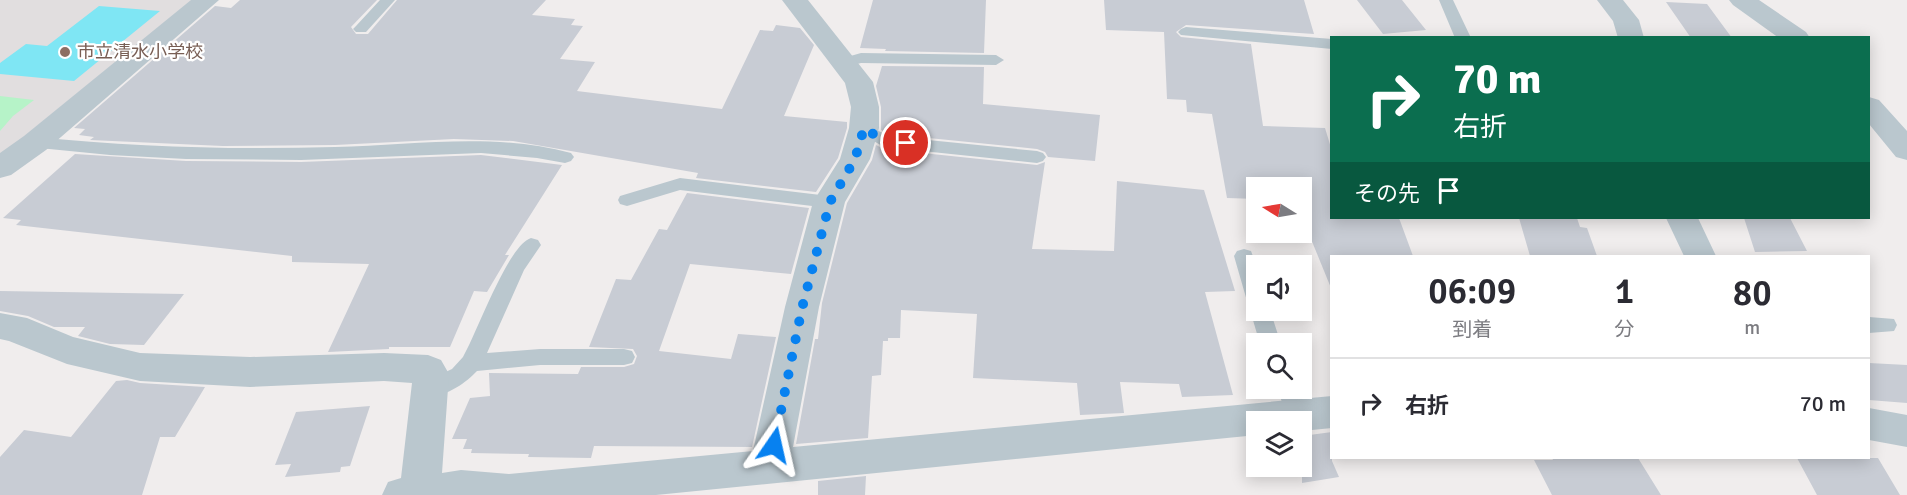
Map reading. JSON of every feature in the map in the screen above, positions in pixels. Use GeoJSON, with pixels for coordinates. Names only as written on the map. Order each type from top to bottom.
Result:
{"type":"FeatureCollection","features":[{"type":"Feature","properties":{"kind":"street"},"geometry":{"type":"LineString","coordinates":[[0,168],[34,143],[206,0]]}},
{"type":"Feature","properties":{"kind":"street"},"geometry":{"type":"LineString","coordinates":[[770,468],[802,308],[830,202],[855,159],[864,128],[865,107],[859,82],[846,62],[795,0]]}},
{"type":"Feature","properties":{"kind":"street"},"geometry":{"type":"LineString","coordinates":[[1610,0],[1626,20],[1630,36]]}},
{"type":"Feature","properties":{"kind":"street"},"geometry":{"type":"LineString","coordinates":[[1742,0],[1794,36]]}},
{"type":"Feature","properties":{"kind":"street"},"geometry":{"type":"LineString","coordinates":[[1870,107],[1907,150]]}},
{"type":"Feature","properties":{"kind":"street"},"geometry":{"type":"LineString","coordinates":[[1682,219],[1700,255]]}},
{"type":"Feature","properties":{"kind":"street"},"geometry":{"type":"LineString","coordinates":[[0,326],[14,328],[68,350],[140,367],[250,372],[384,367],[428,370],[431,374],[430,389],[411,493],[460,488],[509,494],[770,468],[1306,405]]}},
{"type":"Feature","properties":{"kind":"street"},"geometry":{"type":"LineString","coordinates":[[1870,424],[1907,431]]}},
{"type":"Feature","properties":{"kind":"lane"},"geometry":{"type":"LineString","coordinates":[[361,29],[387,0]]}},
{"type":"Feature","properties":{"kind":"lane"},"geometry":{"type":"LineString","coordinates":[[1446,0],[1462,36]]}},
{"type":"Feature","properties":{"kind":"lane"},"geometry":{"type":"LineString","coordinates":[[1186,32],[1330,44]]}},
{"type":"Feature","properties":{"kind":"lane"},"geometry":{"type":"LineString","coordinates":[[846,62],[861,58],[996,60]]}},
{"type":"Feature","properties":{"kind":"lane"},"geometry":{"type":"LineString","coordinates":[[864,128],[884,141],[1037,157]]}},
{"type":"Feature","properties":{"kind":"lane"},"geometry":{"type":"LineString","coordinates":[[34,143],[113,151],[186,153],[326,153],[493,148],[532,150],[565,157]]}},
{"type":"Feature","properties":{"kind":"lane"},"geometry":{"type":"LineString","coordinates":[[627,200],[680,184],[830,202]]}},
{"type":"Feature","properties":{"kind":"lane"},"geometry":{"type":"LineString","coordinates":[[430,389],[460,375],[471,363],[516,268],[531,245]]}},
{"type":"Feature","properties":{"kind":"lane"},"geometry":{"type":"LineString","coordinates":[[1244,256],[1246,263]]}},
{"type":"Feature","properties":{"kind":"lane"},"geometry":{"type":"LineString","coordinates":[[471,363],[540,357],[624,357]]}},
{"type":"Feature","properties":{"kind":"shaded area","name":"市立清水小学校"},"geometry":{"type":"Polygon","coordinates":[[[0,0],[192,0],[0,156],[0,0]]]}},
{"type":"Feature","properties":{"kind":"green space"},"geometry":{"type":"Polygon","coordinates":[[[0,96],[34,100],[13,116],[0,131],[0,96]]]}},
{"type":"Feature","properties":{"kind":"water"},"geometry":{"type":"Polygon","coordinates":[[[99,6],[160,11],[74,81],[0,74],[0,63],[26,44],[47,46],[99,6]]]}},
{"type":"Feature","properties":{"kind":"building"},"geometry":{"type":"Polygon","coordinates":[[[240,0],[377,0],[351,27],[356,34],[368,34],[397,0],[546,0],[532,15],[575,19],[571,25],[583,26],[560,59],[595,62],[577,91],[722,109],[760,30],[773,31],[776,25],[800,28],[814,45],[784,116],[847,122],[847,128],[838,158],[816,192],[696,178],[698,173],[513,141],[454,139],[335,145],[223,146],[90,140],[94,137],[79,135],[85,129],[74,128],[215,6],[231,8],[240,0]]]}},
{"type":"Feature","properties":{"kind":"building"},"geometry":{"type":"Polygon","coordinates":[[[873,0],[986,0],[984,53],[885,51],[886,49],[860,48],[873,0]]]}},
{"type":"Feature","properties":{"kind":"building"},"geometry":{"type":"Polygon","coordinates":[[[1104,0],[1304,0],[1314,34],[1186,25],[1176,32],[1181,37],[1251,44],[1263,126],[1325,128],[1330,144],[1330,219],[1399,219],[1413,255],[1330,255],[1330,286],[1312,241],[1312,177],[1246,177],[1246,199],[1227,198],[1212,114],[1187,112],[1186,100],[1167,99],[1164,32],[1106,30],[1104,0]]]}},
{"type":"Feature","properties":{"kind":"building"},"geometry":{"type":"Polygon","coordinates":[[[1357,0],[1402,0],[1426,30],[1383,34],[1357,0]]]}},
{"type":"Feature","properties":{"kind":"building"},"geometry":{"type":"Polygon","coordinates":[[[1666,2],[1707,4],[1731,36],[1690,36],[1666,2]]]}},
{"type":"Feature","properties":{"kind":"building"},"geometry":{"type":"Polygon","coordinates":[[[882,66],[984,67],[983,104],[1100,115],[1095,161],[1048,157],[1045,152],[1037,149],[889,134],[881,130],[881,107],[876,86],[882,66]]]}},
{"type":"Feature","properties":{"kind":"building"},"geometry":{"type":"Polygon","coordinates":[[[876,145],[884,149],[1037,165],[1045,162],[1032,249],[1114,251],[1117,181],[1204,190],[1235,291],[1205,292],[1233,395],[1182,397],[1179,384],[1120,382],[1124,413],[1080,415],[1077,383],[973,378],[977,314],[901,310],[900,338],[888,338],[888,341],[883,341],[881,375],[872,376],[868,438],[796,444],[815,339],[818,339],[822,303],[847,203],[872,160],[876,145]]]}},
{"type":"Feature","properties":{"kind":"building"},"geometry":{"type":"Polygon","coordinates":[[[75,154],[186,161],[301,162],[481,155],[562,165],[505,255],[509,255],[487,292],[474,291],[450,347],[389,347],[389,349],[328,352],[369,264],[292,262],[292,256],[16,225],[21,220],[3,218],[75,154]]]}},
{"type":"Feature","properties":{"kind":"building"},"geometry":{"type":"Polygon","coordinates":[[[687,193],[809,208],[791,274],[690,264],[659,351],[731,359],[738,334],[776,337],[752,447],[594,446],[591,458],[528,457],[529,454],[471,453],[472,449],[463,449],[467,439],[452,439],[470,398],[490,396],[489,373],[578,374],[581,367],[624,367],[634,364],[637,356],[633,349],[589,347],[616,279],[631,280],[659,229],[667,230],[687,193]]]}},
{"type":"Feature","properties":{"kind":"building"},"geometry":{"type":"Polygon","coordinates":[[[1519,219],[1577,219],[1580,227],[1587,228],[1597,255],[1530,255],[1519,219]]]}},
{"type":"Feature","properties":{"kind":"building"},"geometry":{"type":"Polygon","coordinates":[[[1744,219],[1791,219],[1807,251],[1755,252],[1744,219]]]}},
{"type":"Feature","properties":{"kind":"building"},"geometry":{"type":"Polygon","coordinates":[[[0,291],[184,294],[144,345],[110,344],[78,336],[85,327],[54,327],[28,316],[0,311],[0,291]]]}},
{"type":"Feature","properties":{"kind":"building"},"geometry":{"type":"Polygon","coordinates":[[[1870,363],[1907,365],[1907,403],[1870,400],[1870,363]]]}},
{"type":"Feature","properties":{"kind":"building"},"geometry":{"type":"Polygon","coordinates":[[[127,380],[140,383],[205,387],[175,437],[160,437],[142,495],[0,495],[0,457],[24,430],[71,437],[116,381],[127,380]]]}},
{"type":"Feature","properties":{"kind":"building"},"geometry":{"type":"Polygon","coordinates":[[[370,406],[350,466],[341,467],[340,472],[285,477],[291,464],[275,465],[296,412],[370,406]]]}},
{"type":"Feature","properties":{"kind":"building"},"geometry":{"type":"Polygon","coordinates":[[[1330,432],[1330,459],[1339,477],[1302,483],[1302,477],[1312,477],[1312,435],[1330,432]]]}},
{"type":"Feature","properties":{"kind":"building"},"geometry":{"type":"Polygon","coordinates":[[[1878,458],[1900,495],[1817,495],[1798,459],[1878,458]]]}},
{"type":"Feature","properties":{"kind":"building"},"geometry":{"type":"Polygon","coordinates":[[[1639,459],[1661,495],[1552,495],[1534,460],[1639,459]]]}},
{"type":"Feature","properties":{"kind":"building"},"geometry":{"type":"Polygon","coordinates":[[[866,476],[865,495],[818,495],[818,481],[866,476]]]}},
{"type":"Feature","properties":{"kind":"place","name":"市立清水小学校"},"geometry":{"type":"Point","coordinates":[65,52]}},
{"type":"Feature","properties":{"kind":"route"},"geometry":{"type":"LineString","coordinates":[[774,445],[802,308],[830,202],[855,159],[864,128],[884,141],[906,143]]}}]}
